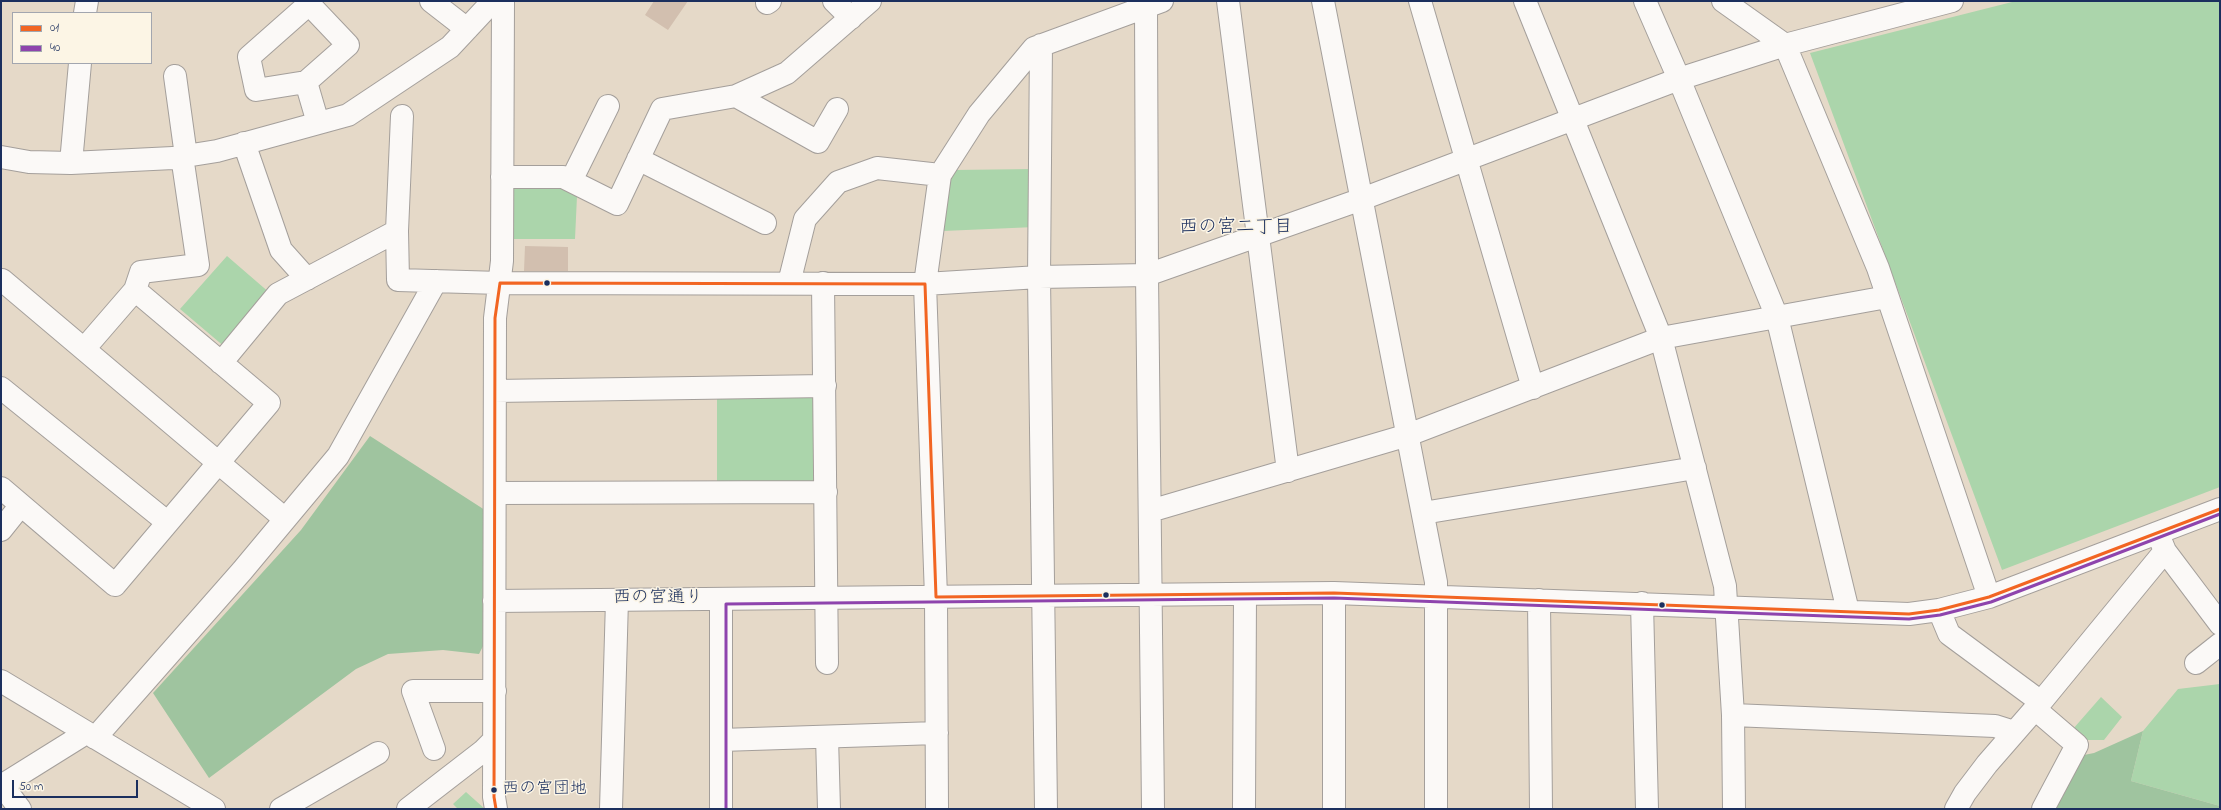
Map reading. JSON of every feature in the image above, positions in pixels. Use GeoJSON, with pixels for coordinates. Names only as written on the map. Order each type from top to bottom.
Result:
{"type":"FeatureCollection","features":[{"type":"Feature","properties":{"kind":"street"},"geometry":{"type":"LineString","coordinates":[[85,12],[86,1]]}},
{"type":"Feature","properties":{"kind":"street"},"geometry":{"type":"LineString","coordinates":[[431,1],[466,29]]}},
{"type":"Feature","properties":{"kind":"street"},"geometry":{"type":"LineString","coordinates":[[1,157],[29,162],[71,163],[184,156],[218,151],[348,115],[450,47],[493,1]]}},
{"type":"Feature","properties":{"kind":"street"},"geometry":{"type":"LineString","coordinates":[[496,809],[494,740],[495,318],[500,284],[503,1]]}},
{"type":"Feature","properties":{"kind":"street"},"geometry":{"type":"LineString","coordinates":[[834,1],[851,18]]}},
{"type":"Feature","properties":{"kind":"street"},"geometry":{"type":"LineString","coordinates":[[502,177],[563,177],[617,204],[662,110],[736,96],[787,74],[870,1]]}},
{"type":"Feature","properties":{"kind":"street"},"geometry":{"type":"LineString","coordinates":[[1228,1],[1288,470]]}},
{"type":"Feature","properties":{"kind":"street"},"geometry":{"type":"LineString","coordinates":[[1323,1],[1436,582],[1436,809]]}},
{"type":"Feature","properties":{"kind":"street"},"geometry":{"type":"LineString","coordinates":[[1420,1],[1533,388]]}},
{"type":"Feature","properties":{"kind":"street"},"geometry":{"type":"LineString","coordinates":[[1526,1],[1661,338],[1695,468],[1725,586],[1728,606],[1733,715],[1734,809]]}},
{"type":"Feature","properties":{"kind":"street"},"geometry":{"type":"LineString","coordinates":[[1645,1],[1680,79],[1777,317],[1848,611]]}},
{"type":"Feature","properties":{"kind":"street"},"geometry":{"type":"LineString","coordinates":[[1723,1],[1746,8],[1785,45],[1878,268],[1989,597]]}},
{"type":"Feature","properties":{"kind":"street"},"geometry":{"type":"LineString","coordinates":[[402,116],[397,231],[398,280],[500,284],[823,282],[925,284],[1039,277],[1147,275],[1362,199],[1680,79],[1785,45],[1952,1]]}},
{"type":"Feature","properties":{"kind":"street"},"geometry":{"type":"LineString","coordinates":[[937,809],[936,597],[925,284],[940,175],[979,114],[1034,48],[1151,3],[1147,275],[1153,809]]}},
{"type":"Feature","properties":{"kind":"street"},"geometry":{"type":"LineString","coordinates":[[309,4],[348,45],[306,82],[256,90],[249,56],[309,4]]}},
{"type":"Feature","properties":{"kind":"street"},"geometry":{"type":"LineString","coordinates":[[1041,45],[1039,277],[1046,809]]}},
{"type":"Feature","properties":{"kind":"street"},"geometry":{"type":"LineString","coordinates":[[71,163],[80,64]]}},
{"type":"Feature","properties":{"kind":"street"},"geometry":{"type":"LineString","coordinates":[[84,349],[136,290],[141,272],[198,265],[175,76]]}},
{"type":"Feature","properties":{"kind":"street"},"geometry":{"type":"LineString","coordinates":[[306,82],[318,123]]}},
{"type":"Feature","properties":{"kind":"street"},"geometry":{"type":"LineString","coordinates":[[736,96],[818,142],[837,109]]}},
{"type":"Feature","properties":{"kind":"street"},"geometry":{"type":"LineString","coordinates":[[571,181],[608,106]]}},
{"type":"Feature","properties":{"kind":"street"},"geometry":{"type":"LineString","coordinates":[[244,143],[281,250],[307,278]]}},
{"type":"Feature","properties":{"kind":"street"},"geometry":{"type":"LineString","coordinates":[[638,159],[765,223]]}},
{"type":"Feature","properties":{"kind":"street"},"geometry":{"type":"LineString","coordinates":[[789,283],[805,220],[838,182],[877,168],[940,175]]}},
{"type":"Feature","properties":{"kind":"street"},"geometry":{"type":"LineString","coordinates":[[221,363],[278,294],[397,231]]}},
{"type":"Feature","properties":{"kind":"street"},"geometry":{"type":"LineString","coordinates":[[1,280],[285,519]]}},
{"type":"Feature","properties":{"kind":"street"},"geometry":{"type":"LineString","coordinates":[[20,809],[2,785],[90,735],[285,519],[338,456],[436,281]]}},
{"type":"Feature","properties":{"kind":"street"},"geometry":{"type":"LineString","coordinates":[[823,282],[827,663]]}},
{"type":"Feature","properties":{"kind":"street"},"geometry":{"type":"LineString","coordinates":[[1,488],[115,585],[269,403],[136,290]]}},
{"type":"Feature","properties":{"kind":"street"},"geometry":{"type":"LineString","coordinates":[[1150,511],[1408,435],[1661,338],[1887,297]]}},
{"type":"Feature","properties":{"kind":"street"},"geometry":{"type":"LineString","coordinates":[[495,391],[825,386]]}},
{"type":"Feature","properties":{"kind":"street"},"geometry":{"type":"LineString","coordinates":[[1,388],[167,522]]}},
{"type":"Feature","properties":{"kind":"street"},"geometry":{"type":"LineString","coordinates":[[1422,513],[1695,468]]}},
{"type":"Feature","properties":{"kind":"street"},"geometry":{"type":"LineString","coordinates":[[495,493],[826,492]]}},
{"type":"Feature","properties":{"kind":"street"},"geometry":{"type":"LineString","coordinates":[[1,530],[21,505]]}},
{"type":"Feature","properties":{"kind":"street","name":"西の宮通り"},"geometry":{"type":"LineString","coordinates":[[494,601],[1334,593],[1728,606],[1909,614],[1939,610],[1989,597],[2161,542],[2220,509]]}},
{"type":"Feature","properties":{"kind":"street"},"geometry":{"type":"LineString","coordinates":[[1956,809],[1965,793],[2014,732],[2038,706],[2161,542],[2220,624]]}},
{"type":"Feature","properties":{"kind":"street"},"geometry":{"type":"LineString","coordinates":[[1334,593],[1334,809]]}},
{"type":"Feature","properties":{"kind":"street"},"geometry":{"type":"LineString","coordinates":[[1244,809],[1245,595]]}},
{"type":"Feature","properties":{"kind":"street"},"geometry":{"type":"LineString","coordinates":[[721,599],[721,809]]}},
{"type":"Feature","properties":{"kind":"street"},"geometry":{"type":"LineString","coordinates":[[611,809],[617,600]]}},
{"type":"Feature","properties":{"kind":"street"},"geometry":{"type":"LineString","coordinates":[[1539,600],[1541,809]]}},
{"type":"Feature","properties":{"kind":"street"},"geometry":{"type":"LineString","coordinates":[[1642,603],[1647,809]]}},
{"type":"Feature","properties":{"kind":"street"},"geometry":{"type":"LineString","coordinates":[[1939,610],[1949,634],[2038,706],[2077,745],[2043,809]]}},
{"type":"Feature","properties":{"kind":"street"},"geometry":{"type":"LineString","coordinates":[[2196,663],[2220,644]]}},
{"type":"Feature","properties":{"kind":"street"},"geometry":{"type":"LineString","coordinates":[[1,681],[214,809]]}},
{"type":"Feature","properties":{"kind":"street"},"geometry":{"type":"LineString","coordinates":[[434,749],[413,691],[495,691]]}},
{"type":"Feature","properties":{"kind":"street"},"geometry":{"type":"LineString","coordinates":[[1733,715],[1995,726],[2014,732]]}},
{"type":"Feature","properties":{"kind":"street"},"geometry":{"type":"LineString","coordinates":[[721,740],[937,733]]}},
{"type":"Feature","properties":{"kind":"street"},"geometry":{"type":"LineString","coordinates":[[827,737],[829,809]]}},
{"type":"Feature","properties":{"kind":"street"},"geometry":{"type":"LineString","coordinates":[[408,809],[483,751],[494,740]]}},
{"type":"Feature","properties":{"kind":"street"},"geometry":{"type":"LineString","coordinates":[[281,809],[378,753]]}},
{"type":"Feature","properties":{"kind":"green space"},"geometry":{"type":"Polygon","coordinates":[[[2016,1],[2220,1],[2220,487],[2002,570],[1810,53],[2016,1]]]}},
{"type":"Feature","properties":{"kind":"green space"},"geometry":{"type":"Polygon","coordinates":[[[1035,169],[1035,227],[943,231],[946,181],[953,170],[1035,169]]]}},
{"type":"Feature","properties":{"kind":"green space"},"geometry":{"type":"Polygon","coordinates":[[[516,186],[562,186],[577,196],[575,239],[511,239],[510,192],[516,186]]]}},
{"type":"Feature","properties":{"kind":"green space"},"geometry":{"type":"Polygon","coordinates":[[[227,256],[271,294],[226,348],[180,309],[227,256]]]}},
{"type":"Feature","properties":{"kind":"green space"},"geometry":{"type":"Polygon","coordinates":[[[811,392],[821,400],[819,480],[814,486],[717,486],[717,395],[811,392]]]}},
{"type":"Feature","properties":{"kind":"green space"},"geometry":{"type":"Polygon","coordinates":[[[370,436],[488,512],[486,640],[479,654],[443,650],[388,654],[356,669],[209,778],[153,693],[301,530],[370,436]]]}},
{"type":"Feature","properties":{"kind":"green space"},"geometry":{"type":"Polygon","coordinates":[[[2220,684],[2220,806],[2131,781],[2143,731],[2178,689],[2220,684]]]}},
{"type":"Feature","properties":{"kind":"green space"},"geometry":{"type":"Polygon","coordinates":[[[2101,697],[2122,717],[2104,740],[2084,740],[2073,729],[2101,697]]]}},
{"type":"Feature","properties":{"kind":"green space"},"geometry":{"type":"Polygon","coordinates":[[[2143,731],[2131,781],[2220,806],[2220,809],[2052,809],[2074,757],[2094,753],[2143,731]]]}},
{"type":"Feature","properties":{"kind":"green space"},"geometry":{"type":"Polygon","coordinates":[[[466,792],[485,809],[458,809],[453,804],[466,792]]]}},
{"type":"Feature","properties":{"kind":"building"},"geometry":{"type":"Polygon","coordinates":[[[654,1],[688,1],[668,30],[645,15],[654,1]]]}},
{"type":"Feature","properties":{"kind":"building"},"geometry":{"type":"Polygon","coordinates":[[[525,246],[568,247],[568,271],[524,271],[525,246]]]}},
{"type":"Feature","properties":{"kind":"transit line","name":"01"},"geometry":{"type":"LineString","coordinates":[[496,809],[494,797],[495,318],[500,283],[925,284],[936,597],[1334,593],[1909,614],[1939,610],[1989,597],[2220,509]]}},
{"type":"Feature","properties":{"kind":"transit line","name":"40"},"geometry":{"type":"LineString","coordinates":[[726,809],[726,604],[1334,598],[1909,619],[1940,615],[1991,602],[2220,514]]}},
{"type":"Feature","properties":{"kind":"place","name":"西の宮団地"},"geometry":{"type":"Point","coordinates":[494,790]}},
{"type":"Feature","properties":{"kind":"district","name":"西の宮二丁目"},"geometry":{"type":"Point","coordinates":[1236,229]}}]}
